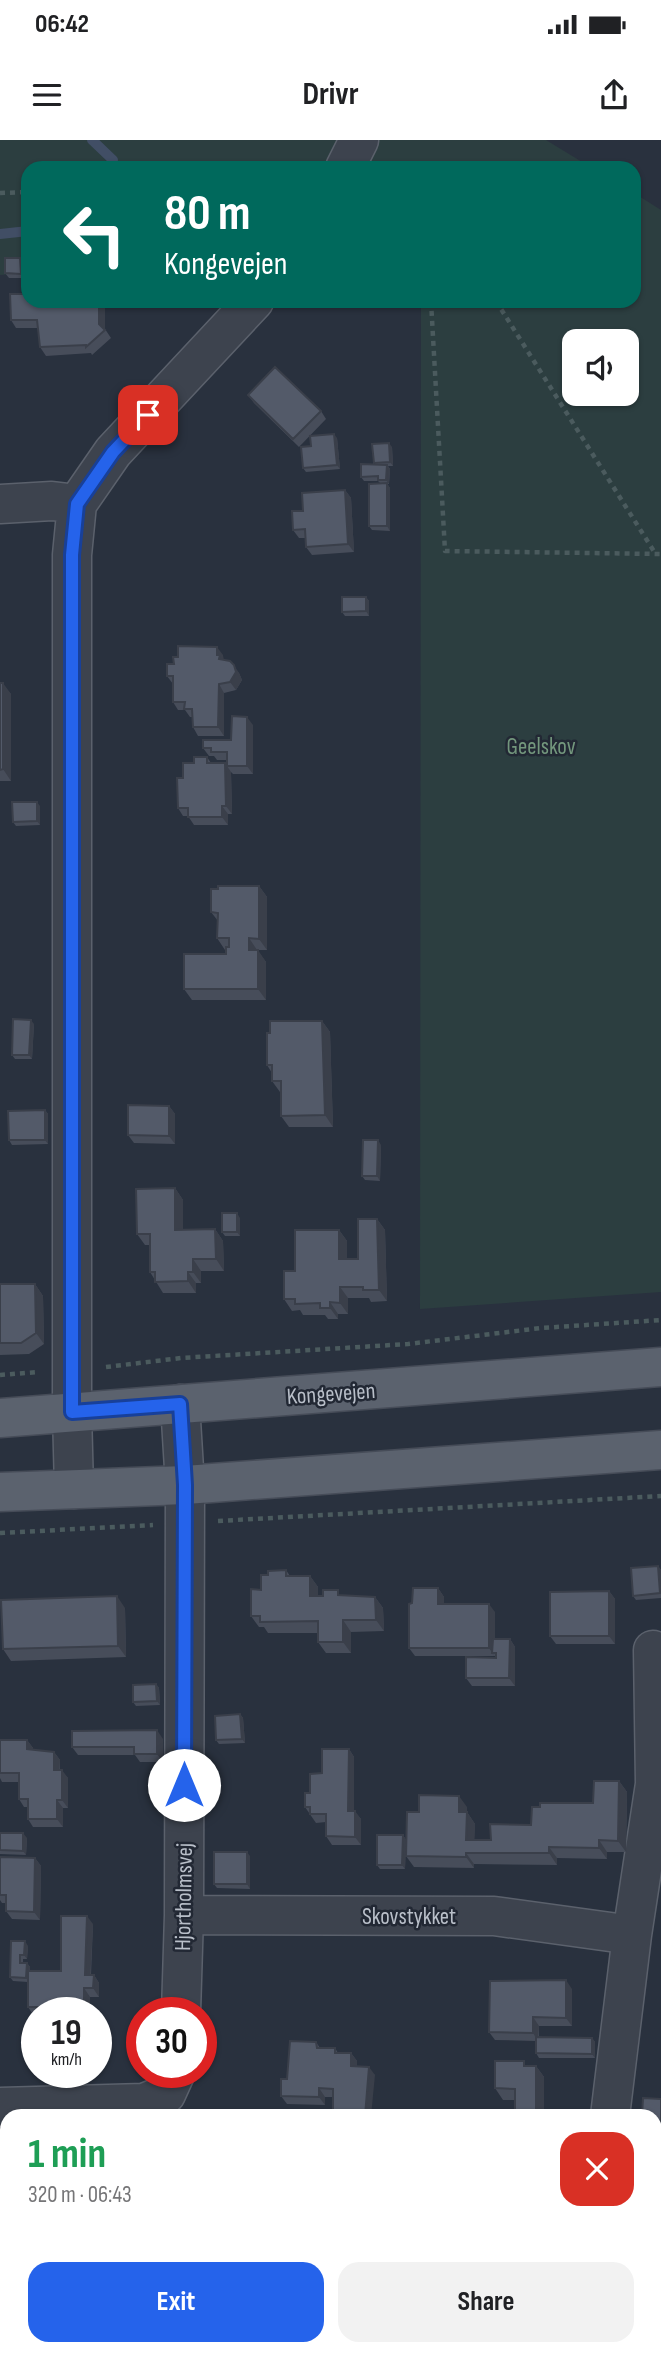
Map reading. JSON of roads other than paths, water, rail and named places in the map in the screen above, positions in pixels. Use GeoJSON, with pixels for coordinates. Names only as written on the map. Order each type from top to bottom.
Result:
{"type":"FeatureCollection","features":[{"type":"Feature","properties":{"kind":"main road","name":"Kongevejen"},"geometry":{"type":"LineString","coordinates":[[0,1418],[661,1367]]}},
{"type":"Feature","properties":{"kind":"main road"},"geometry":{"type":"LineString","coordinates":[[0,1492],[185,1485],[661,1450]]}},
{"type":"Feature","properties":{"kind":"street"},"geometry":{"type":"LineString","coordinates":[[348,161],[359,140]]}},
{"type":"Feature","properties":{"kind":"street"},"geometry":{"type":"LineString","coordinates":[[74,1489],[72,555],[77,504],[113,452],[247,308]]}},
{"type":"Feature","properties":{"kind":"street"},"geometry":{"type":"LineString","coordinates":[[0,504],[52,501],[77,504]]}},
{"type":"Feature","properties":{"kind":"street","name":"Hjortholmsvej"},"geometry":{"type":"LineString","coordinates":[[180,1404],[185,1485],[181,1997]]}},
{"type":"Feature","properties":{"kind":"street"},"geometry":{"type":"LineString","coordinates":[[611,2109],[632,1935],[655,1784],[653,1650]]}},
{"type":"Feature","properties":{"kind":"street","name":"Skovstykket"},"geometry":{"type":"LineString","coordinates":[[184,1915],[494,1916],[632,1935]]}},
{"type":"Feature","properties":{"kind":"street"},"geometry":{"type":"LineString","coordinates":[[0,2107],[144,2104],[166,2094],[169,2088]]}},
{"type":"Feature","properties":{"kind":"waterway"},"geometry":{"type":"LineString","coordinates":[[92,140],[113,160]]}},
{"type":"Feature","properties":{"kind":"waterway"},"geometry":{"type":"LineString","coordinates":[[0,234],[21,232]]}},
{"type":"Feature","properties":{"kind":"park label","name":"Geelskov"},"geometry":{"type":"Point","coordinates":[541,746]}}]}
